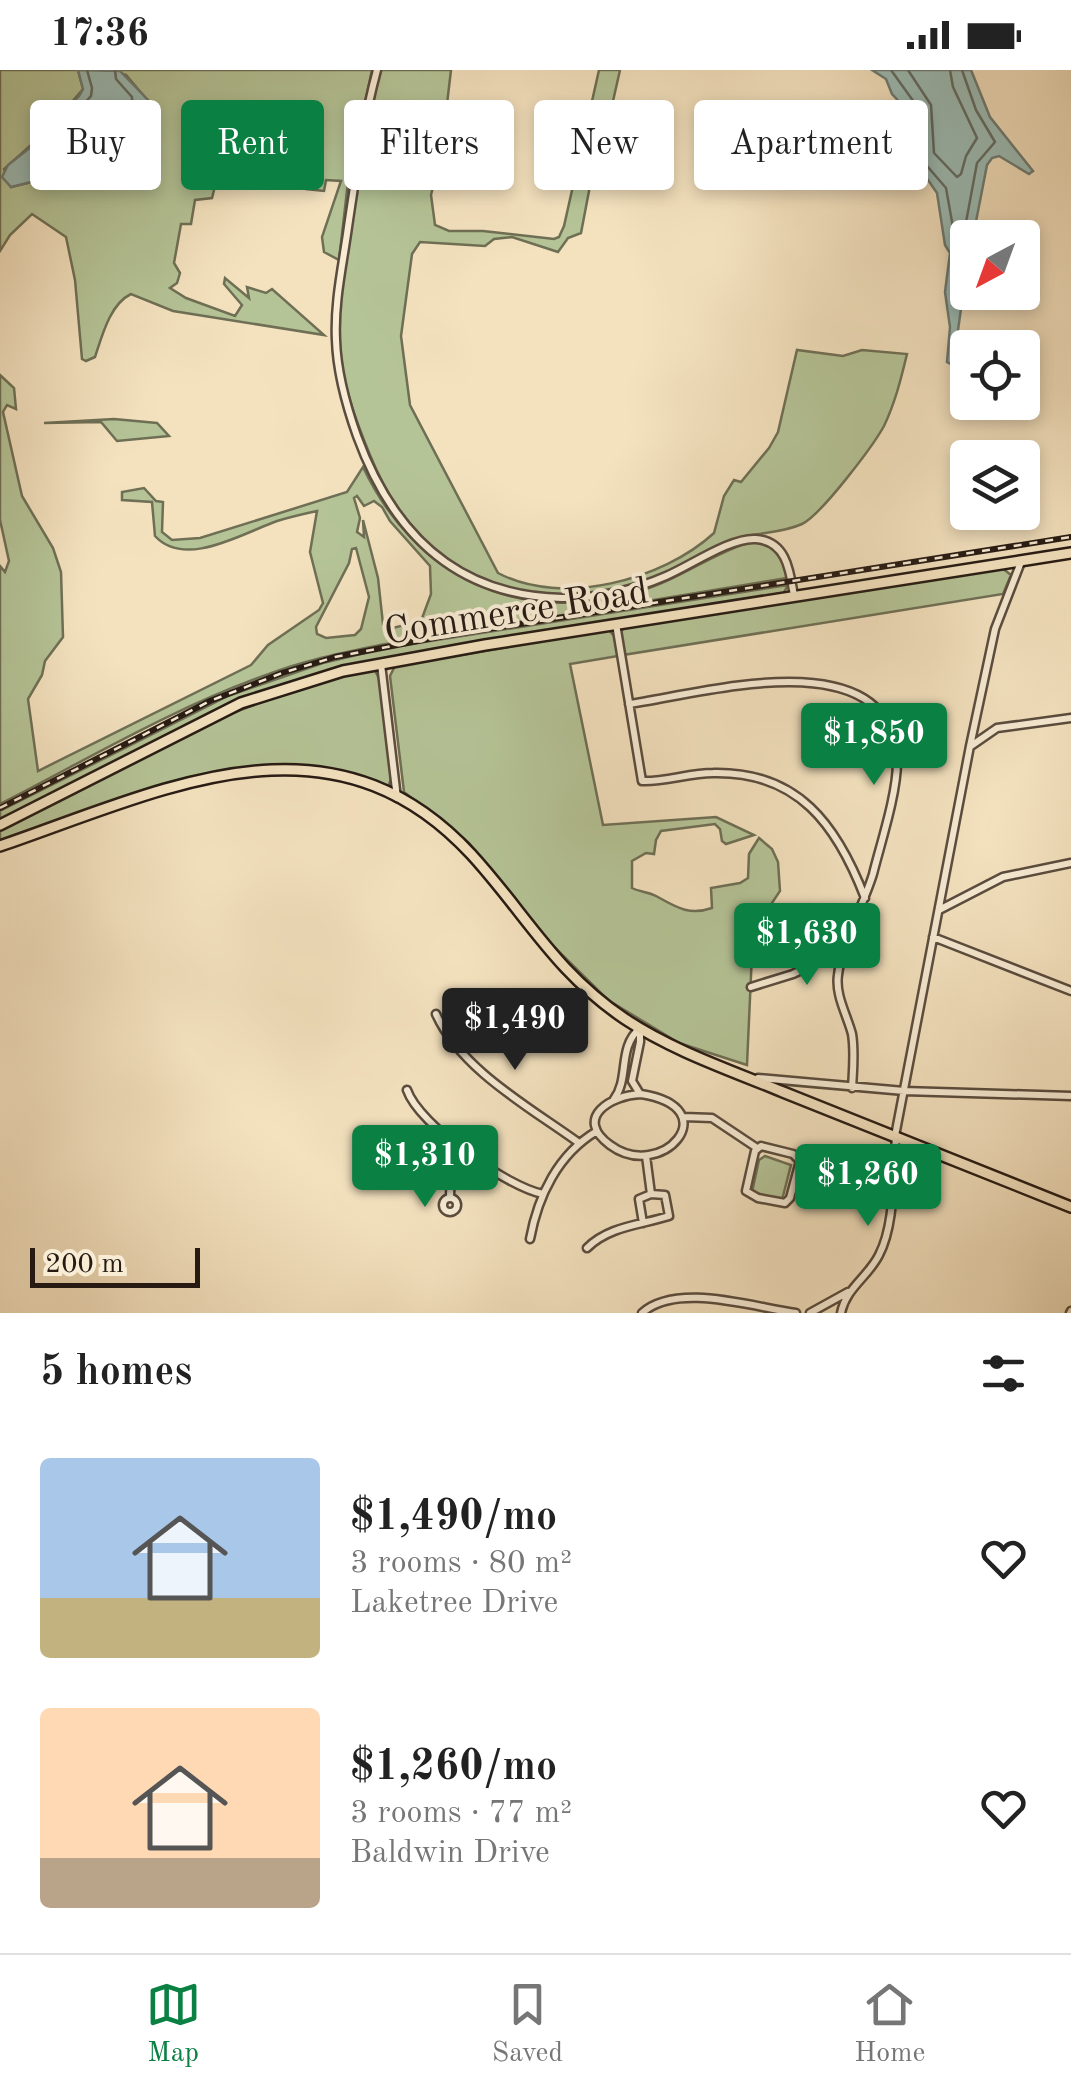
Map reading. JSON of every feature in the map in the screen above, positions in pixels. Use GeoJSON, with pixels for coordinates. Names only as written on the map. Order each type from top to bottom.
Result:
{"type":"FeatureCollection","features":[{"type":"Feature","properties":{"kind":"main road","name":"Commerce Road"},"geometry":{"type":"LineString","coordinates":[[0,825],[240,703],[318,677],[380,662],[1071,552]]}},
{"type":"Feature","properties":{"kind":"main road"},"geometry":{"type":"LineString","coordinates":[[0,846],[176,786],[236,771],[280,769],[358,782],[397,798],[457,840],[551,955],[588,990],[640,1028],[677,1048],[1071,1207]]}},
{"type":"Feature","properties":{"kind":"street"},"geometry":{"type":"LineString","coordinates":[[376,70],[354,173],[336,340],[341,382],[359,439],[378,484],[399,518],[449,566],[514,592],[564,598],[617,592],[662,578],[740,541],[756,539],[782,552],[794,596]]}},
{"type":"Feature","properties":{"kind":"street"},"geometry":{"type":"LineString","coordinates":[[810,1313],[848,1292],[877,1260],[885,1240],[896,1136],[970,746],[999,618],[1021,560]]}},
{"type":"Feature","properties":{"kind":"street"},"geometry":{"type":"LineString","coordinates":[[616,624],[642,781],[724,773],[757,778],[788,791],[821,815],[848,857],[865,899]]}},
{"type":"Feature","properties":{"kind":"street"},"geometry":{"type":"LineString","coordinates":[[380,662],[397,798]]}},
{"type":"Feature","properties":{"kind":"street"},"geometry":{"type":"LineString","coordinates":[[628,704],[781,681],[835,686],[867,702],[888,726],[895,746],[896,768],[865,899],[838,980],[853,1044],[852,1088]]}},
{"type":"Feature","properties":{"kind":"street"},"geometry":{"type":"LineString","coordinates":[[970,746],[997,728],[1071,718]]}},
{"type":"Feature","properties":{"kind":"street"},"geometry":{"type":"LineString","coordinates":[[939,910],[1003,877],[1071,862]]}},
{"type":"Feature","properties":{"kind":"street"},"geometry":{"type":"LineString","coordinates":[[933,937],[1071,990]]}},
{"type":"Feature","properties":{"kind":"street"},"geometry":{"type":"LineString","coordinates":[[751,987],[793,974],[847,947]]}},
{"type":"Feature","properties":{"kind":"street"},"geometry":{"type":"LineString","coordinates":[[436,1014],[450,1040],[472,1064],[579,1143]]}},
{"type":"Feature","properties":{"kind":"street"},"geometry":{"type":"LineString","coordinates":[[640,1028],[632,1081],[641,1094]]}},
{"type":"Feature","properties":{"kind":"street"},"geometry":{"type":"LineString","coordinates":[[614,1098],[641,1094],[666,1101],[684,1116],[682,1133],[675,1144],[646,1156],[616,1149],[597,1131],[598,1112],[620,1091],[624,1052],[630,1036],[640,1028]]}},
{"type":"Feature","properties":{"kind":"street"},"geometry":{"type":"LineString","coordinates":[[750,1078],[904,1091],[1071,1096]]}},
{"type":"Feature","properties":{"kind":"street"},"geometry":{"type":"LineString","coordinates":[[407,1090],[423,1116],[458,1147],[522,1187],[543,1194]]}},
{"type":"Feature","properties":{"kind":"street"},"geometry":{"type":"LineString","coordinates":[[684,1116],[712,1118],[757,1148],[764,1146],[798,1156],[800,1162],[785,1203],[746,1192],[757,1148]]}},
{"type":"Feature","properties":{"kind":"street"},"geometry":{"type":"LineString","coordinates":[[530,1239],[543,1194],[557,1169],[579,1143],[597,1131]]}},
{"type":"Feature","properties":{"kind":"street"},"geometry":{"type":"LineString","coordinates":[[450,1198],[451,1162],[458,1147]]}},
{"type":"Feature","properties":{"kind":"street"},"geometry":{"type":"LineString","coordinates":[[646,1156],[651,1194]]}},
{"type":"Feature","properties":{"kind":"street"},"geometry":{"type":"LineString","coordinates":[[587,1248],[604,1235],[670,1215],[667,1196],[651,1194],[638,1201],[643,1223]]}},
{"type":"Feature","properties":{"kind":"street"},"geometry":{"type":"LineString","coordinates":[[841,1313],[848,1292]]}},
{"type":"Feature","properties":{"kind":"street"},"geometry":{"type":"LineString","coordinates":[[642,1313],[660,1301],[683,1297],[796,1313]]}},
{"type":"Feature","properties":{"kind":"green space"},"geometry":{"type":"Polygon","coordinates":[[[0,70],[78,70],[83,89],[74,100],[30,100],[30,146],[4,169],[11,187],[30,182],[30,190],[161,190],[161,100],[147,100],[126,75],[103,70],[372,70],[366,100],[344,100],[344,190],[347,190],[339,260],[324,252],[322,237],[341,181],[326,180],[324,191],[315,190],[324,190],[324,100],[181,100],[181,190],[214,190],[212,198],[195,200],[191,224],[181,224],[174,263],[180,273],[177,283],[170,288],[235,316],[242,305],[224,284],[225,278],[249,298],[247,287],[266,293],[272,289],[324,335],[173,311],[131,294],[112,313],[95,357],[86,361],[82,359],[75,280],[66,237],[32,214],[0,251],[0,70]]]}},
{"type":"Feature","properties":{"kind":"green space"},"geometry":{"type":"Polygon","coordinates":[[[380,70],[451,70],[447,100],[373,100],[380,70]]]}},
{"type":"Feature","properties":{"kind":"green space"},"geometry":{"type":"Polygon","coordinates":[[[599,70],[620,70],[613,100],[592,100],[599,70]]]}},
{"type":"Feature","properties":{"kind":"green space"},"geometry":{"type":"Polygon","coordinates":[[[355,190],[432,190],[435,225],[449,231],[554,239],[564,226],[572,190],[589,190],[581,233],[568,238],[558,252],[512,237],[494,239],[485,246],[420,242],[412,254],[401,336],[410,405],[498,573],[524,583],[581,588],[611,583],[668,564],[714,533],[724,496],[734,480],[741,482],[778,432],[797,350],[843,356],[862,350],[907,354],[895,400],[884,426],[858,463],[821,508],[802,524],[729,542],[625,587],[583,595],[543,595],[505,587],[470,573],[439,552],[412,526],[370,455],[346,388],[339,346],[340,301],[355,190]]]}},
{"type":"Feature","properties":{"kind":"green space"},"geometry":{"type":"Polygon","coordinates":[[[0,375],[14,388],[16,409],[7,405],[3,412],[22,496],[53,548],[61,572],[63,637],[45,661],[28,699],[38,771],[251,665],[268,645],[319,610],[323,603],[310,552],[317,511],[277,521],[215,545],[182,549],[155,536],[152,502],[122,500],[122,492],[144,488],[156,501],[163,502],[162,532],[172,540],[200,538],[347,492],[363,467],[385,505],[411,538],[441,564],[475,584],[512,596],[552,602],[593,601],[637,592],[750,542],[776,553],[787,578],[380,645],[296,665],[234,687],[166,718],[0,804],[0,566],[5,572],[9,561],[0,520],[0,375]],[[357,496],[357,532],[364,537],[363,520],[378,578],[383,624],[393,628],[421,621],[431,594],[430,566],[382,507],[374,501],[364,506],[357,496]],[[356,548],[352,549],[349,563],[316,627],[317,634],[326,638],[355,635],[361,629],[369,597],[356,548]]]}},
{"type":"Feature","properties":{"kind":"green space"},"geometry":{"type":"Polygon","coordinates":[[[114,419],[157,423],[169,436],[117,441],[101,422],[44,423],[114,419]]]}},
{"type":"Feature","properties":{"kind":"green space"},"geometry":{"type":"Polygon","coordinates":[[[1002,568],[1011,575],[1003,594],[623,655],[620,633],[624,628],[1002,568]]]}},
{"type":"Feature","properties":{"kind":"green space"},"geometry":{"type":"Polygon","coordinates":[[[788,585],[783,594],[444,648],[283,686],[204,716],[0,821],[0,811],[228,696],[323,663],[386,648],[788,585]]]}},
{"type":"Feature","properties":{"kind":"green space"},"geometry":{"type":"Polygon","coordinates":[[[609,630],[618,656],[570,664],[603,825],[716,817],[754,835],[726,844],[715,824],[661,831],[654,854],[646,853],[632,861],[632,888],[683,909],[704,910],[712,908],[711,888],[748,878],[749,854],[759,838],[772,849],[778,862],[780,891],[753,931],[747,1065],[679,1043],[608,1000],[544,937],[469,843],[404,792],[390,676],[395,666],[609,630]]]}},
{"type":"Feature","properties":{"kind":"green space"},"geometry":{"type":"Polygon","coordinates":[[[367,669],[375,671],[380,680],[391,779],[388,787],[290,767],[242,768],[136,794],[0,843],[0,830],[212,721],[306,685],[367,669]]]}},
{"type":"Feature","properties":{"kind":"green space"},"geometry":{"type":"Polygon","coordinates":[[[765,1156],[791,1165],[782,1200],[752,1192],[759,1160],[765,1156]]]}},
{"type":"Feature","properties":{"kind":"water"},"geometry":{"type":"Polygon","coordinates":[[[78,70],[120,71],[148,100],[75,100],[83,89],[78,70]]]}},
{"type":"Feature","properties":{"kind":"water"},"geometry":{"type":"Polygon","coordinates":[[[872,70],[971,70],[990,117],[1033,171],[1029,174],[999,156],[992,158],[987,165],[976,220],[950,220],[950,253],[945,245],[937,193],[928,180],[928,100],[898,100],[886,79],[872,70]]]}},
{"type":"Feature","properties":{"kind":"water"},"geometry":{"type":"Polygon","coordinates":[[[30,148],[30,182],[11,187],[2,177],[8,165],[30,148]]]}},
{"type":"Feature","properties":{"kind":"water"},"geometry":{"type":"Polygon","coordinates":[[[950,253],[950,310],[961,310],[958,330],[950,330],[950,364],[947,362],[950,327],[945,292],[950,253]]]}},
{"type":"Feature","properties":{"kind":"railway"},"geometry":{"type":"LineString","coordinates":[[0,808],[210,701],[335,657],[444,636],[1071,537]]}}]}
